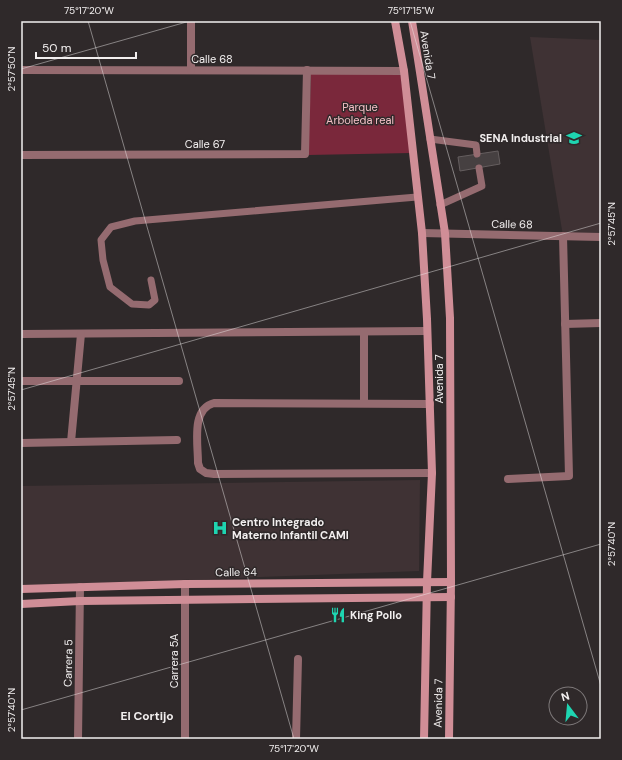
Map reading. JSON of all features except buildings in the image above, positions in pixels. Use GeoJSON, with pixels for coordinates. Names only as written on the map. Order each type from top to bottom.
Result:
{"type":"FeatureCollection","features":[{"type":"Feature","properties":{"kind":"main road","name":"Avenida 7"},"geometry":{"type":"LineString","coordinates":[[395,21],[401,47],[422,232],[430,404],[432,473],[427,582],[424,739]]}},
{"type":"Feature","properties":{"kind":"main road","name":"Avenida 7"},"geometry":{"type":"LineString","coordinates":[[412,21],[445,233],[450,318],[451,582],[449,739]]}},
{"type":"Feature","properties":{"kind":"main road","name":"Calle 64"},"geometry":{"type":"LineString","coordinates":[[21,590],[186,584],[451,582]]}},
{"type":"Feature","properties":{"kind":"main road"},"geometry":{"type":"LineString","coordinates":[[21,604],[80,601],[450,597]]}},
{"type":"Feature","properties":{"kind":"street"},"geometry":{"type":"LineString","coordinates":[[191,21],[191,70]]}},
{"type":"Feature","properties":{"kind":"street","name":"Calle 68"},"geometry":{"type":"LineString","coordinates":[[21,70],[404,71]]}},
{"type":"Feature","properties":{"kind":"street","name":"Calle 67"},"geometry":{"type":"LineString","coordinates":[[21,155],[305,154],[307,70]]}},
{"type":"Feature","properties":{"kind":"street","name":"Calle 68"},"geometry":{"type":"LineString","coordinates":[[422,232],[601,237]]}},
{"type":"Feature","properties":{"kind":"street"},"geometry":{"type":"LineString","coordinates":[[508,479],[570,476],[563,236]]}},
{"type":"Feature","properties":{"kind":"street"},"geometry":{"type":"LineString","coordinates":[[565,324],[601,323]]}},
{"type":"Feature","properties":{"kind":"street"},"geometry":{"type":"LineString","coordinates":[[364,332],[364,403]]}},
{"type":"Feature","properties":{"kind":"street"},"geometry":{"type":"LineString","coordinates":[[21,334],[427,332]]}},
{"type":"Feature","properties":{"kind":"street"},"geometry":{"type":"LineString","coordinates":[[71,442],[81,334]]}},
{"type":"Feature","properties":{"kind":"street"},"geometry":{"type":"LineString","coordinates":[[21,381],[179,381]]}},
{"type":"Feature","properties":{"kind":"street"},"geometry":{"type":"LineString","coordinates":[[430,404],[214,403],[207,405],[201,412],[198,420],[198,463],[200,469],[206,473],[214,474],[432,473]]}},
{"type":"Feature","properties":{"kind":"street"},"geometry":{"type":"LineString","coordinates":[[21,443],[177,440]]}},
{"type":"Feature","properties":{"kind":"street","name":"Carrera 5A"},"geometry":{"type":"LineString","coordinates":[[185,739],[186,584]]}},
{"type":"Feature","properties":{"kind":"street","name":"Carrera 5"},"geometry":{"type":"LineString","coordinates":[[78,739],[80,587]]}},
{"type":"Feature","properties":{"kind":"street"},"geometry":{"type":"LineString","coordinates":[[296,739],[298,659]]}},
{"type":"Feature","properties":{"kind":"lane"},"geometry":{"type":"LineString","coordinates":[[430,140],[476,145],[477,154]]}},
{"type":"Feature","properties":{"kind":"lane"},"geometry":{"type":"LineString","coordinates":[[440,205],[482,186],[479,168]]}},
{"type":"Feature","properties":{"kind":"lane"},"geometry":{"type":"LineString","coordinates":[[151,280],[155,300],[149,305],[132,304],[110,288],[103,260],[101,240],[111,227],[135,221],[417,197]]}},
{"type":"Feature","properties":{"kind":"shaded area","name":"SENA Industrial"},"geometry":{"type":"Polygon","coordinates":[[[530,37],[601,40],[601,237],[563,236],[530,37]]]}},
{"type":"Feature","properties":{"kind":"shaded area","name":"Centro Integrado Materno Infantil CAMI"},"geometry":{"type":"Polygon","coordinates":[[[420,480],[419,571],[21,586],[21,486],[420,480]]]}},
{"type":"Feature","properties":{"kind":"green space","name":"Parque Arboleda real"},"geometry":{"type":"Polygon","coordinates":[[[400,71],[411,153],[308,155],[311,74],[400,71]]]}},
{"type":"Feature","properties":{"kind":"place","name":"SENA Industrial"},"geometry":{"type":"Point","coordinates":[574,138]}},
{"type":"Feature","properties":{"kind":"place","name":"Centro Integrado Materno Infantil CAMI"},"geometry":{"type":"Point","coordinates":[220,528]}},
{"type":"Feature","properties":{"kind":"place","name":"King Pollo"},"geometry":{"type":"Point","coordinates":[338,615]}},
{"type":"Feature","properties":{"kind":"district","name":"El Cortijo"},"geometry":{"type":"Point","coordinates":[147,716]}}]}
